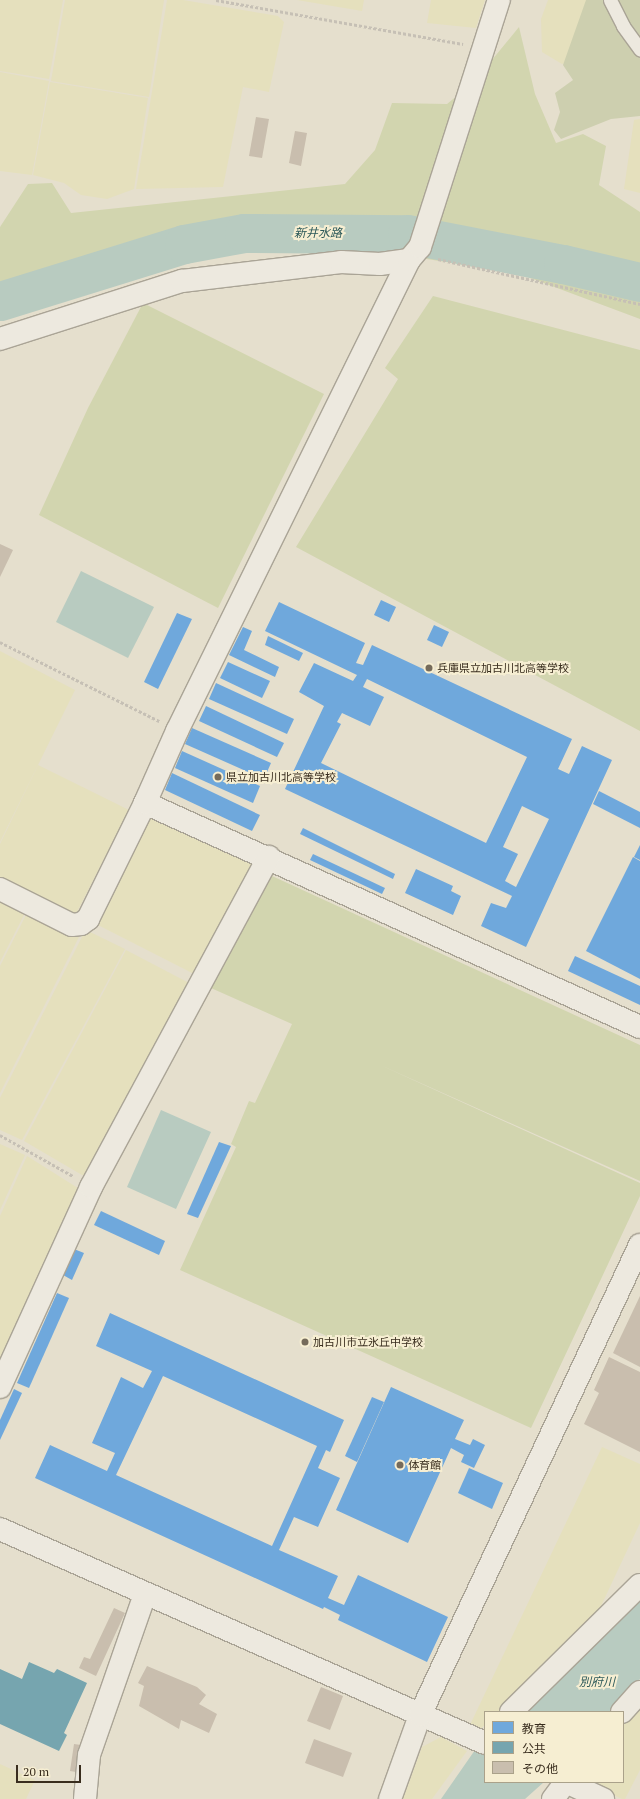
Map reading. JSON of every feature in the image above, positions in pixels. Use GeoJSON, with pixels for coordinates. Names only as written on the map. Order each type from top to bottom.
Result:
{"type":"FeatureCollection","features":[{"type":"Feature","properties":{"kind":"street"},"geometry":{"type":"LineString","coordinates":[[0,890],[72,925],[81,924],[88,919],[145,803],[177,731],[409,260],[420,247],[485,48],[499,0]]}},
{"type":"Feature","properties":{"kind":"street"},"geometry":{"type":"LineString","coordinates":[[0,339],[182,281],[341,262],[380,264],[409,260]]}},
{"type":"Feature","properties":{"kind":"street"},"geometry":{"type":"LineString","coordinates":[[145,803],[269,857],[640,1026]]}},
{"type":"Feature","properties":{"kind":"street"},"geometry":{"type":"LineString","coordinates":[[0,1387],[91,1187],[269,857]]}},
{"type":"Feature","properties":{"kind":"street"},"geometry":{"type":"LineString","coordinates":[[390,1799],[420,1715],[640,1245]]}},
{"type":"Feature","properties":{"kind":"street"},"geometry":{"type":"LineString","coordinates":[[0,1529],[420,1715],[484,1741]]}},
{"type":"Feature","properties":{"kind":"street"},"geometry":{"type":"LineString","coordinates":[[512,1711],[640,1585]]}},
{"type":"Feature","properties":{"kind":"street"},"geometry":{"type":"LineString","coordinates":[[85,1799],[89,1754],[145,1594]]}},
{"type":"Feature","properties":{"kind":"street"},"geometry":{"type":"LineString","coordinates":[[623,1711],[640,1692]]}},
{"type":"Feature","properties":{"kind":"street"},"geometry":{"type":"LineString","coordinates":[[553,1799],[565,1783]]}},
{"type":"Feature","properties":{"kind":"street"},"geometry":{"type":"LineString","coordinates":[[568,1783],[603,1799]]}},
{"type":"Feature","properties":{"kind":"lane"},"geometry":{"type":"LineString","coordinates":[[610,0],[623,26],[640,49]]}},
{"type":"Feature","properties":{"kind":"path"},"geometry":{"type":"LineString","coordinates":[[216,0],[485,48]]}},
{"type":"Feature","properties":{"kind":"path"},"geometry":{"type":"LineString","coordinates":[[409,260],[428,257],[478,266],[640,304]]}},
{"type":"Feature","properties":{"kind":"path"},"geometry":{"type":"LineString","coordinates":[[0,642],[177,731]]}},
{"type":"Feature","properties":{"kind":"path"},"geometry":{"type":"LineString","coordinates":[[0,1135],[91,1187]]}},
{"type":"Feature","properties":{"kind":"shaded area"},"geometry":{"type":"Polygon","coordinates":[[[0,0],[63,0],[49,79],[0,71],[0,0]]]}},
{"type":"Feature","properties":{"kind":"shaded area"},"geometry":{"type":"Polygon","coordinates":[[[65,0],[164,0],[149,97],[51,81],[65,0]]]}},
{"type":"Feature","properties":{"kind":"shaded area"},"geometry":{"type":"Polygon","coordinates":[[[167,0],[183,0],[278,16],[284,22],[269,92],[243,87],[223,187],[136,189],[167,0]]]}},
{"type":"Feature","properties":{"kind":"shaded area"},"geometry":{"type":"Polygon","coordinates":[[[297,0],[364,0],[362,11],[297,0]]]}},
{"type":"Feature","properties":{"kind":"shaded area"},"geometry":{"type":"Polygon","coordinates":[[[431,0],[485,0],[476,28],[427,23],[431,0]]]}},
{"type":"Feature","properties":{"kind":"shaded area"},"geometry":{"type":"Polygon","coordinates":[[[548,0],[588,0],[565,63],[562,64],[542,52],[541,19],[548,0]]]}},
{"type":"Feature","properties":{"kind":"shaded area"},"geometry":{"type":"Polygon","coordinates":[[[0,72],[49,81],[32,175],[0,171],[0,72]]]}},
{"type":"Feature","properties":{"kind":"shaded area"},"geometry":{"type":"Polygon","coordinates":[[[50,82],[148,98],[134,189],[107,199],[81,195],[64,183],[33,175],[50,82]]]}},
{"type":"Feature","properties":{"kind":"shaded area"},"geometry":{"type":"Polygon","coordinates":[[[640,119],[640,193],[624,189],[634,120],[640,119]]]}},
{"type":"Feature","properties":{"kind":"shaded area"},"geometry":{"type":"Polygon","coordinates":[[[0,651],[75,690],[0,842],[0,651]]]}},
{"type":"Feature","properties":{"kind":"shaded area"},"geometry":{"type":"Polygon","coordinates":[[[38,765],[129,810],[74,918],[0,881],[0,844],[38,765]]]}},
{"type":"Feature","properties":{"kind":"shaded area"},"geometry":{"type":"Polygon","coordinates":[[[145,816],[255,865],[196,975],[94,923],[145,816]]]}},
{"type":"Feature","properties":{"kind":"shaded area"},"geometry":{"type":"Polygon","coordinates":[[[0,898],[26,911],[0,962],[0,898]]]}},
{"type":"Feature","properties":{"kind":"shaded area"},"geometry":{"type":"Polygon","coordinates":[[[28,911],[81,933],[0,1093],[0,966],[28,911]]]}},
{"type":"Feature","properties":{"kind":"shaded area"},"geometry":{"type":"Polygon","coordinates":[[[90,932],[125,949],[22,1140],[0,1130],[0,1098],[84,933],[90,932]]]}},
{"type":"Feature","properties":{"kind":"shaded area"},"geometry":{"type":"Polygon","coordinates":[[[126,950],[191,984],[89,1175],[82,1175],[24,1141],[126,950]]]}},
{"type":"Feature","properties":{"kind":"shaded area"},"geometry":{"type":"Polygon","coordinates":[[[0,1144],[25,1155],[0,1210],[0,1144]]]}},
{"type":"Feature","properties":{"kind":"shaded area"},"geometry":{"type":"Polygon","coordinates":[[[27,1156],[81,1190],[0,1366],[0,1216],[27,1156]]]}},
{"type":"Feature","properties":{"kind":"shaded area"},"geometry":{"type":"Polygon","coordinates":[[[602,1447],[640,1464],[640,1523],[593,1623],[499,1711],[484,1711],[484,1726],[479,1730],[469,1727],[602,1447]]]}},
{"type":"Feature","properties":{"kind":"shaded area"},"geometry":{"type":"Polygon","coordinates":[[[640,1701],[640,1770],[625,1799],[622,1799],[587,1783],[624,1783],[624,1717],[640,1701]]]}},
{"type":"Feature","properties":{"kind":"shaded area"},"geometry":{"type":"Polygon","coordinates":[[[441,1737],[467,1751],[432,1799],[403,1799],[422,1747],[441,1737]]]}},
{"type":"Feature","properties":{"kind":"shaded area"},"geometry":{"type":"Polygon","coordinates":[[[0,1764],[35,1780],[26,1799],[0,1799],[0,1764]]]}},
{"type":"Feature","properties":{"kind":"green space"},"geometry":{"type":"Polygon","coordinates":[[[586,0],[640,0],[640,116],[611,119],[561,139],[554,130],[560,112],[555,93],[573,80],[563,65],[586,0]]]}},
{"type":"Feature","properties":{"kind":"green space"},"geometry":{"type":"Polygon","coordinates":[[[519,27],[535,94],[556,143],[583,134],[606,146],[599,185],[640,212],[640,319],[517,273],[369,250],[248,250],[99,270],[24,295],[0,306],[0,227],[28,184],[52,183],[71,213],[345,184],[375,150],[392,103],[447,104],[473,83],[519,27]]]}},
{"type":"Feature","properties":{"kind":"green space"},"geometry":{"type":"Polygon","coordinates":[[[433,296],[640,350],[640,731],[296,547],[398,379],[385,368],[433,296]]]}},
{"type":"Feature","properties":{"kind":"green space"},"geometry":{"type":"Polygon","coordinates":[[[143,303],[324,394],[218,608],[39,515],[88,408],[143,303]]]}},
{"type":"Feature","properties":{"kind":"green space"},"geometry":{"type":"Polygon","coordinates":[[[272,876],[640,1045],[640,1181],[378,1064],[640,1183],[640,1196],[531,1428],[180,1270],[236,1147],[231,1144],[249,1101],[255,1103],[292,1024],[211,988],[272,876]]]}},
{"type":"Feature","properties":{"kind":"water"},"geometry":{"type":"Polygon","coordinates":[[[81,571],[154,607],[128,658],[56,622],[81,571]]]}},
{"type":"Feature","properties":{"kind":"water"},"geometry":{"type":"Polygon","coordinates":[[[161,1110],[211,1132],[176,1209],[127,1187],[161,1110]]]}},
{"type":"Feature","properties":{"kind":"water","name":"別府川"},"geometry":{"type":"Polygon","coordinates":[[[640,1598],[640,1679],[611,1711],[524,1711],[640,1598]]]}},
{"type":"Feature","properties":{"kind":"water"},"geometry":{"type":"Polygon","coordinates":[[[484,1744],[484,1783],[543,1783],[525,1799],[441,1799],[475,1750],[484,1744]]]}},
{"type":"Feature","properties":{"kind":"building: 教育"},"geometry":{"type":"Polygon","coordinates":[[[381,600],[396,607],[389,622],[374,615],[381,600]]]}},
{"type":"Feature","properties":{"kind":"building: 教育"},"geometry":{"type":"Polygon","coordinates":[[[279,602],[365,643],[356,663],[363,665],[372,645],[572,739],[558,769],[569,774],[582,746],[612,760],[526,947],[481,926],[491,903],[506,908],[512,896],[285,789],[324,706],[299,692],[314,663],[353,681],[357,675],[265,631],[279,602]],[[367,679],[363,687],[384,697],[370,726],[342,713],[337,722],[341,724],[321,763],[486,843],[527,757],[367,679]],[[522,806],[503,847],[518,854],[505,881],[516,887],[549,819],[522,806]]]}},
{"type":"Feature","properties":{"kind":"building: 教育"},"geometry":{"type":"Polygon","coordinates":[[[177,613],[192,619],[158,689],[144,682],[177,613]]]}},
{"type":"Feature","properties":{"kind":"building: 教育"},"geometry":{"type":"Polygon","coordinates":[[[434,625],[449,632],[442,647],[427,640],[434,625]]]}},
{"type":"Feature","properties":{"kind":"building: 教育"},"geometry":{"type":"Polygon","coordinates":[[[243,627],[252,631],[244,650],[279,667],[275,677],[229,655],[243,627]]]}},
{"type":"Feature","properties":{"kind":"building: 教育"},"geometry":{"type":"Polygon","coordinates":[[[268,636],[303,653],[299,661],[265,645],[268,636]]]}},
{"type":"Feature","properties":{"kind":"building: 教育"},"geometry":{"type":"Polygon","coordinates":[[[228,662],[270,681],[262,698],[220,678],[228,662]]]}},
{"type":"Feature","properties":{"kind":"building: 教育"},"geometry":{"type":"Polygon","coordinates":[[[216,683],[294,719],[287,734],[209,699],[216,683]]]}},
{"type":"Feature","properties":{"kind":"building: 教育","name":"県立加古川北高等学校"},"geometry":{"type":"Polygon","coordinates":[[[206,706],[284,743],[277,757],[199,721],[206,706]]]}},
{"type":"Feature","properties":{"kind":"building: 教育","name":"県立加古川北高等学校"},"geometry":{"type":"Polygon","coordinates":[[[192,728],[271,763],[264,779],[185,744],[192,728]]]}},
{"type":"Feature","properties":{"kind":"building: 教育","name":"県立加古川北高等学校"},"geometry":{"type":"Polygon","coordinates":[[[182,751],[260,786],[253,803],[175,768],[182,751]]]}},
{"type":"Feature","properties":{"kind":"building: 教育"},"geometry":{"type":"Polygon","coordinates":[[[172,773],[260,815],[252,831],[165,790],[172,773]]]}},
{"type":"Feature","properties":{"kind":"building: 教育"},"geometry":{"type":"Polygon","coordinates":[[[599,791],[640,812],[640,828],[593,804],[599,791]]]}},
{"type":"Feature","properties":{"kind":"building: 教育"},"geometry":{"type":"Polygon","coordinates":[[[303,828],[395,874],[393,879],[300,834],[303,828]]]}},
{"type":"Feature","properties":{"kind":"building: 教育"},"geometry":{"type":"Polygon","coordinates":[[[640,845],[640,860],[634,857],[640,845]]]}},
{"type":"Feature","properties":{"kind":"building: 教育"},"geometry":{"type":"Polygon","coordinates":[[[313,854],[385,888],[382,894],[310,860],[313,854]]]}},
{"type":"Feature","properties":{"kind":"building: 教育"},"geometry":{"type":"Polygon","coordinates":[[[633,857],[640,861],[640,979],[586,951],[633,857]]]}},
{"type":"Feature","properties":{"kind":"building: 教育"},"geometry":{"type":"Polygon","coordinates":[[[416,869],[453,886],[451,891],[461,896],[453,915],[405,893],[416,869]]]}},
{"type":"Feature","properties":{"kind":"building: 教育"},"geometry":{"type":"Polygon","coordinates":[[[575,956],[640,986],[640,1005],[568,971],[575,956]]]}},
{"type":"Feature","properties":{"kind":"building: 教育"},"geometry":{"type":"Polygon","coordinates":[[[219,1142],[231,1146],[198,1218],[187,1214],[219,1142]]]}},
{"type":"Feature","properties":{"kind":"building: 教育"},"geometry":{"type":"Polygon","coordinates":[[[101,1211],[165,1241],[159,1255],[94,1225],[101,1211]]]}},
{"type":"Feature","properties":{"kind":"building: 教育"},"geometry":{"type":"Polygon","coordinates":[[[74,1249],[84,1253],[72,1280],[63,1275],[74,1249]]]}},
{"type":"Feature","properties":{"kind":"building: 教育"},"geometry":{"type":"Polygon","coordinates":[[[57,1293],[69,1298],[29,1388],[17,1383],[57,1293]]]}},
{"type":"Feature","properties":{"kind":"building: 教育"},"geometry":{"type":"Polygon","coordinates":[[[110,1313],[344,1420],[330,1452],[326,1450],[318,1468],[340,1478],[318,1527],[294,1517],[279,1550],[338,1576],[328,1598],[344,1605],[358,1575],[448,1617],[427,1662],[338,1620],[340,1615],[324,1607],[323,1609],[35,1478],[50,1445],[107,1471],[115,1453],[92,1443],[121,1377],[143,1388],[152,1371],[96,1346],[110,1313]],[[163,1376],[116,1475],[272,1546],[317,1446],[163,1376]]]}},
{"type":"Feature","properties":{"kind":"building: 教育","name":"体育館"},"geometry":{"type":"Polygon","coordinates":[[[391,1387],[464,1420],[455,1439],[470,1445],[473,1439],[485,1445],[474,1468],[461,1462],[464,1455],[451,1448],[408,1543],[336,1510],[391,1387]]]}},
{"type":"Feature","properties":{"kind":"building: 教育"},"geometry":{"type":"Polygon","coordinates":[[[14,1389],[22,1393],[0,1440],[0,1420],[14,1389]]]}},
{"type":"Feature","properties":{"kind":"building: 教育"},"geometry":{"type":"Polygon","coordinates":[[[372,1397],[384,1402],[357,1462],[345,1456],[372,1397]]]}},
{"type":"Feature","properties":{"kind":"building: 教育"},"geometry":{"type":"Polygon","coordinates":[[[469,1468],[503,1483],[492,1509],[458,1493],[469,1468]]]}},
{"type":"Feature","properties":{"kind":"building: 公共"},"geometry":{"type":"Polygon","coordinates":[[[29,1662],[54,1673],[57,1669],[87,1683],[64,1733],[67,1735],[59,1751],[0,1724],[0,1669],[22,1679],[29,1662]]]}},
{"type":"Feature","properties":{"kind":"building: その他"},"geometry":{"type":"Polygon","coordinates":[[[256,117],[269,119],[262,158],[249,156],[256,117]]]}},
{"type":"Feature","properties":{"kind":"building: その他"},"geometry":{"type":"Polygon","coordinates":[[[295,131],[307,133],[301,166],[289,163],[295,131]]]}},
{"type":"Feature","properties":{"kind":"building: その他"},"geometry":{"type":"Polygon","coordinates":[[[0,544],[13,550],[0,577],[0,544]]]}},
{"type":"Feature","properties":{"kind":"building: その他"},"geometry":{"type":"Polygon","coordinates":[[[640,1296],[640,1367],[613,1353],[640,1296]]]}},
{"type":"Feature","properties":{"kind":"building: その他"},"geometry":{"type":"Polygon","coordinates":[[[609,1357],[640,1372],[640,1452],[584,1424],[599,1393],[594,1390],[609,1357]]]}},
{"type":"Feature","properties":{"kind":"building: その他"},"geometry":{"type":"Polygon","coordinates":[[[114,1608],[125,1613],[96,1676],[79,1668],[84,1657],[90,1659],[114,1608]]]}},
{"type":"Feature","properties":{"kind":"building: その他"},"geometry":{"type":"Polygon","coordinates":[[[147,1666],[197,1687],[206,1695],[199,1704],[217,1714],[209,1733],[181,1720],[179,1729],[139,1706],[144,1686],[138,1683],[147,1666]]]}},
{"type":"Feature","properties":{"kind":"building: その他"},"geometry":{"type":"Polygon","coordinates":[[[321,1687],[343,1696],[330,1730],[307,1721],[321,1687]]]}},
{"type":"Feature","properties":{"kind":"building: その他"},"geometry":{"type":"Polygon","coordinates":[[[314,1739],[352,1753],[343,1777],[305,1763],[314,1739]]]}},
{"type":"Feature","properties":{"kind":"building: その他"},"geometry":{"type":"Polygon","coordinates":[[[74,1744],[81,1745],[76,1772],[70,1771],[74,1744]]]}},
{"type":"Feature","properties":{"kind":"waterway","name":"新井水路"},"geometry":{"type":"LineString","coordinates":[[0,301],[184,244],[244,233],[407,234],[563,264],[640,282]]}},
{"type":"Feature","properties":{"kind":"place","name":"兵庫県立加古川北高等学校"},"geometry":{"type":"Point","coordinates":[429,668]}},
{"type":"Feature","properties":{"kind":"place","name":"県立加古川北高等学校"},"geometry":{"type":"Point","coordinates":[218,777]}},
{"type":"Feature","properties":{"kind":"place","name":"加古川市立氷丘中学校"},"geometry":{"type":"Point","coordinates":[305,1342]}},
{"type":"Feature","properties":{"kind":"place","name":"体育館"},"geometry":{"type":"Point","coordinates":[400,1465]}}]}
